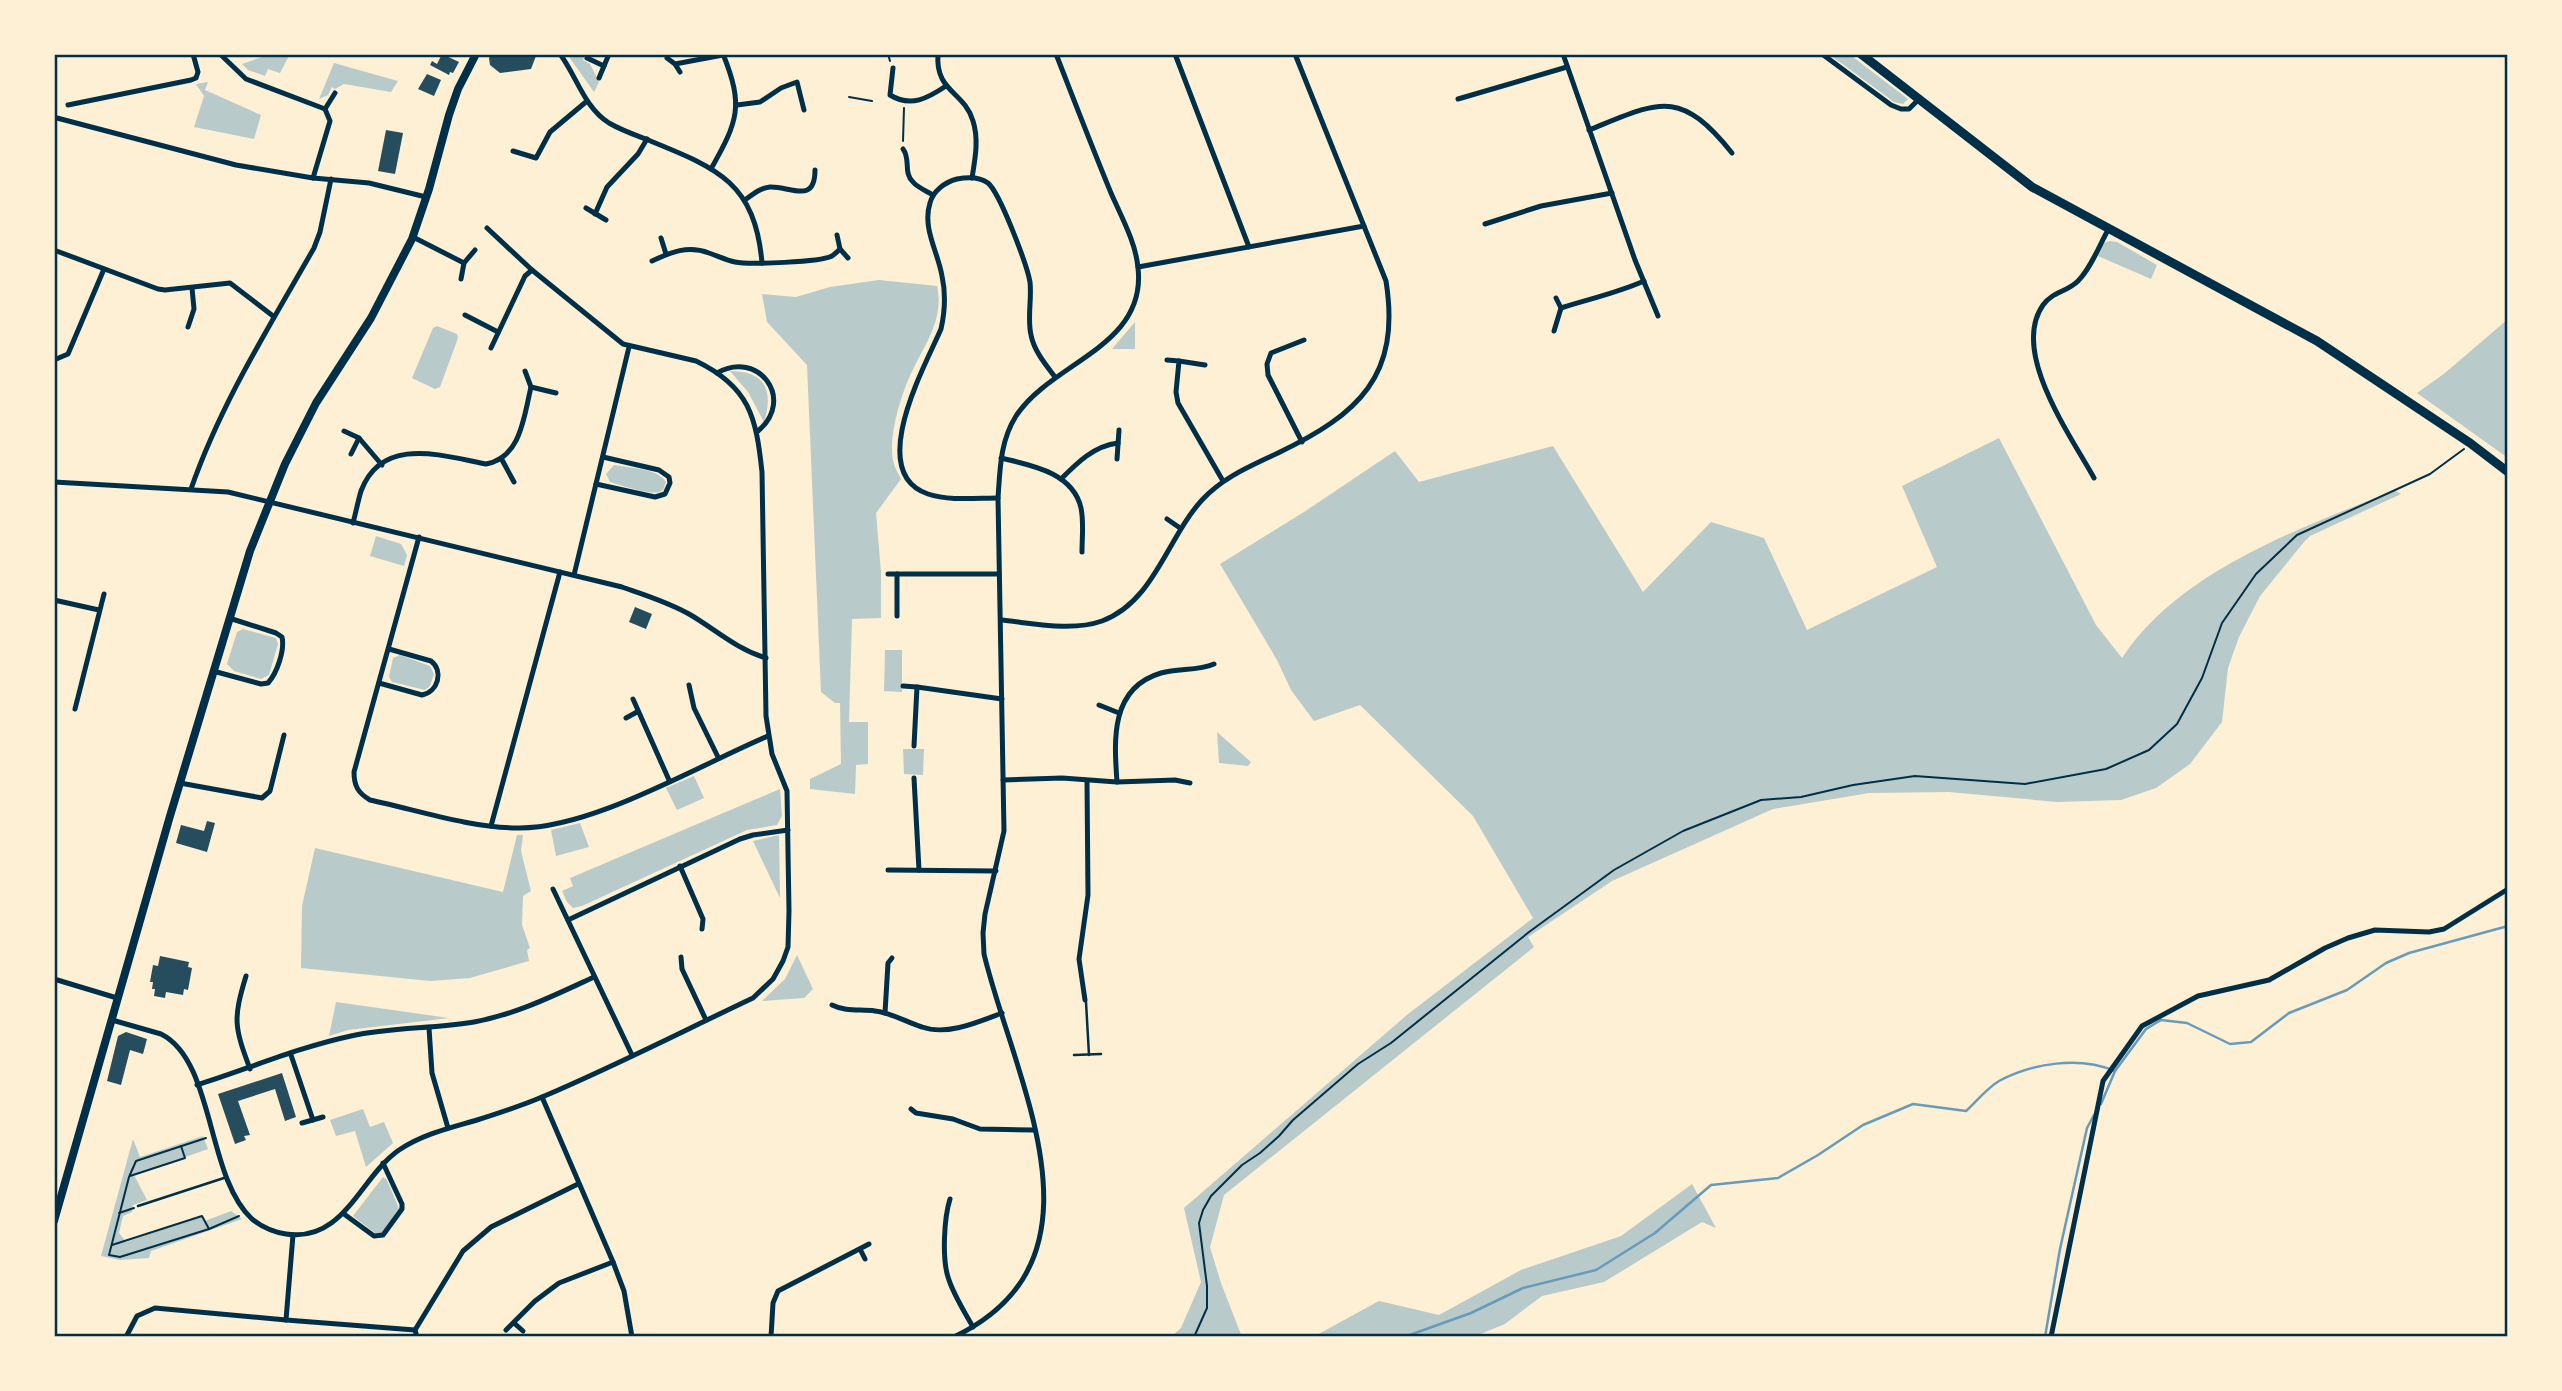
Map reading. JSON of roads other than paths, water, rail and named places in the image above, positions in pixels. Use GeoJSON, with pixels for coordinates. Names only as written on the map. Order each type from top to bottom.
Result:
{"type":"FeatureCollection","features":[{"type":"Feature","properties":{"kind":"main road"},"geometry":{"type":"LineString","coordinates":[[54,1221],[117,998],[250,551],[316,403],[371,318],[413,237],[427,197],[449,115],[458,89],[476,54]]}},
{"type":"Feature","properties":{"kind":"main road"},"geometry":{"type":"LineString","coordinates":[[1861,54],[2032,187],[2317,341],[2508,471]]}},
{"type":"Feature","properties":{"kind":"street"},"geometry":{"type":"LineString","coordinates":[[68,105],[196,78],[198,72],[193,54]]}},
{"type":"Feature","properties":{"kind":"street"},"geometry":{"type":"LineString","coordinates":[[220,54],[246,79],[325,109],[330,121],[313,178]]}},
{"type":"Feature","properties":{"kind":"street"},"geometry":{"type":"LineString","coordinates":[[560,54],[587,101],[608,122],[711,169],[732,184],[745,200],[757,230],[762,263]]}},
{"type":"Feature","properties":{"kind":"street"},"geometry":{"type":"LineString","coordinates":[[599,78],[609,54]]}},
{"type":"Feature","properties":{"kind":"street"},"geometry":{"type":"LineString","coordinates":[[938,54],[938,70],[946,86],[960,99],[973,121],[976,148],[972,177]]}},
{"type":"Feature","properties":{"kind":"street"},"geometry":{"type":"LineString","coordinates":[[954,1337],[972,1327],[1009,1298],[1025,1277],[1037,1252],[1042,1233],[1044,1205],[1034,1130],[1002,1013],[989,977],[982,933],[1004,831],[998,498],[1003,446],[1014,418],[1027,402],[1055,377],[1101,347],[1115,334],[1128,317],[1136,293],[1138,267],[1124,225],[1056,54]]}},
{"type":"Feature","properties":{"kind":"street"},"geometry":{"type":"LineString","coordinates":[[1175,54],[1249,247]]}},
{"type":"Feature","properties":{"kind":"street"},"geometry":{"type":"LineString","coordinates":[[1001,620],[1073,626],[1103,621],[1123,610],[1145,588],[1180,528],[1201,501],[1223,481],[1302,442],[1341,418],[1376,377],[1388,342],[1390,312],[1386,281],[1295,54]]}},
{"type":"Feature","properties":{"kind":"street"},"geometry":{"type":"LineString","coordinates":[[1563,54],[1658,316]]}},
{"type":"Feature","properties":{"kind":"street"},"geometry":{"type":"LineString","coordinates":[[1822,54],[1891,105],[1909,109],[1919,99]]}},
{"type":"Feature","properties":{"kind":"street"},"geometry":{"type":"LineString","coordinates":[[676,64],[723,55],[733,82],[737,105],[730,134],[711,169]]}},
{"type":"Feature","properties":{"kind":"street"},"geometry":{"type":"LineString","coordinates":[[587,58],[604,66]]}},
{"type":"Feature","properties":{"kind":"street"},"geometry":{"type":"LineString","coordinates":[[667,58],[676,64],[680,72]]}},
{"type":"Feature","properties":{"kind":"street"},"geometry":{"type":"LineString","coordinates":[[1458,99],[1567,67]]}},
{"type":"Feature","properties":{"kind":"street"},"geometry":{"type":"LineString","coordinates":[[892,68],[890,95],[904,102],[926,99],[946,86]]}},
{"type":"Feature","properties":{"kind":"street"},"geometry":{"type":"LineString","coordinates":[[737,105],[760,102],[790,83],[797,82],[804,110]]}},
{"type":"Feature","properties":{"kind":"street"},"geometry":{"type":"LineString","coordinates":[[325,109],[335,93]]}},
{"type":"Feature","properties":{"kind":"street"},"geometry":{"type":"LineString","coordinates":[[513,151],[536,158],[550,132],[587,101]]}},
{"type":"Feature","properties":{"kind":"street"},"geometry":{"type":"LineString","coordinates":[[1589,130],[1644,108],[1674,106],[1704,121],[1732,153]]}},
{"type":"Feature","properties":{"kind":"street"},"geometry":{"type":"LineString","coordinates":[[57,118],[131,136],[202,158],[313,178],[388,186],[427,197]]}},
{"type":"Feature","properties":{"kind":"street"},"geometry":{"type":"LineString","coordinates":[[595,214],[607,187],[638,154],[646,139]]}},
{"type":"Feature","properties":{"kind":"street"},"geometry":{"type":"LineString","coordinates":[[903,149],[908,156],[910,179],[933,195]]}},
{"type":"Feature","properties":{"kind":"street"},"geometry":{"type":"LineString","coordinates":[[745,200],[756,192],[771,187],[806,192],[812,186],[815,170]]}},
{"type":"Feature","properties":{"kind":"street"},"geometry":{"type":"LineString","coordinates":[[998,498],[949,497],[925,493],[910,482],[901,466],[903,428],[908,403],[937,339],[944,316],[942,276],[928,223],[928,212],[933,195],[949,181],[972,177],[989,184],[995,191],[1019,248],[1030,283],[1030,334],[1038,352],[1055,377]]}},
{"type":"Feature","properties":{"kind":"street"},"geometry":{"type":"LineString","coordinates":[[191,489],[203,453],[226,406],[273,316],[313,248],[320,232],[331,179]]}},
{"type":"Feature","properties":{"kind":"street"},"geometry":{"type":"LineString","coordinates":[[1485,224],[1541,206],[1612,193]]}},
{"type":"Feature","properties":{"kind":"street"},"geometry":{"type":"LineString","coordinates":[[586,208],[606,220]]}},
{"type":"Feature","properties":{"kind":"street"},"geometry":{"type":"LineString","coordinates":[[1138,267],[1364,226]]}},
{"type":"Feature","properties":{"kind":"street"},"geometry":{"type":"LineString","coordinates":[[111,1020],[168,1037],[183,1052],[197,1085],[226,1177],[237,1200],[254,1220],[278,1232],[293,1235],[323,1229],[344,1213],[383,1163],[412,1142],[542,1097],[706,1020],[762,992],[783,961],[788,947],[789,923],[787,791],[768,736],[762,472],[758,431],[742,397],[730,382],[696,361],[629,347],[532,270],[487,228]]}},
{"type":"Feature","properties":{"kind":"street"},"geometry":{"type":"LineString","coordinates":[[2094,478],[2036,365],[2033,328],[2036,316],[2049,297],[2077,282],[2108,230]]}},
{"type":"Feature","properties":{"kind":"street"},"geometry":{"type":"LineString","coordinates":[[837,235],[841,249],[848,258]]}},
{"type":"Feature","properties":{"kind":"street"},"geometry":{"type":"LineString","coordinates":[[413,237],[464,263]]}},
{"type":"Feature","properties":{"kind":"street"},"geometry":{"type":"LineString","coordinates":[[661,238],[666,254]]}},
{"type":"Feature","properties":{"kind":"street"},"geometry":{"type":"LineString","coordinates":[[652,261],[690,248],[735,262],[762,263],[821,259],[832,256],[841,249]]}},
{"type":"Feature","properties":{"kind":"street"},"geometry":{"type":"LineString","coordinates":[[54,250],[158,289],[230,283],[273,316]]}},
{"type":"Feature","properties":{"kind":"street"},"geometry":{"type":"LineString","coordinates":[[461,279],[464,263],[475,250]]}},
{"type":"Feature","properties":{"kind":"street"},"geometry":{"type":"LineString","coordinates":[[54,360],[68,354],[104,269]]}},
{"type":"Feature","properties":{"kind":"street"},"geometry":{"type":"LineString","coordinates":[[491,348],[525,276],[532,270]]}},
{"type":"Feature","properties":{"kind":"street"},"geometry":{"type":"LineString","coordinates":[[1561,308],[1613,294],[1644,281]]}},
{"type":"Feature","properties":{"kind":"street"},"geometry":{"type":"LineString","coordinates":[[188,327],[194,309],[192,288]]}},
{"type":"Feature","properties":{"kind":"street"},"geometry":{"type":"LineString","coordinates":[[1554,331],[1561,308],[1556,298]]}},
{"type":"Feature","properties":{"kind":"street"},"geometry":{"type":"LineString","coordinates":[[465,315],[498,332]]}},
{"type":"Feature","properties":{"kind":"street"},"geometry":{"type":"LineString","coordinates":[[1302,442],[1268,375],[1267,364],[1271,354],[1304,340]]}},
{"type":"Feature","properties":{"kind":"street"},"geometry":{"type":"LineString","coordinates":[[574,575],[629,347]]}},
{"type":"Feature","properties":{"kind":"street"},"geometry":{"type":"LineString","coordinates":[[1167,360],[1205,365]]}},
{"type":"Feature","properties":{"kind":"street"},"geometry":{"type":"LineString","coordinates":[[1179,361],[1176,392],[1178,403],[1223,481]]}},
{"type":"Feature","properties":{"kind":"street"},"geometry":{"type":"LineString","coordinates":[[717,373],[727,367],[737,366],[758,372],[766,380],[773,390],[774,402],[767,423],[758,431]]}},
{"type":"Feature","properties":{"kind":"street"},"geometry":{"type":"LineString","coordinates":[[353,523],[362,491],[373,472],[397,456],[426,453],[486,464],[510,452],[516,443],[531,387],[525,370]]}},
{"type":"Feature","properties":{"kind":"street"},"geometry":{"type":"LineString","coordinates":[[531,387],[556,393]]}},
{"type":"Feature","properties":{"kind":"street"},"geometry":{"type":"LineString","coordinates":[[1116,459],[1119,429]]}},
{"type":"Feature","properties":{"kind":"street"},"geometry":{"type":"LineString","coordinates":[[344,431],[359,439],[382,465]]}},
{"type":"Feature","properties":{"kind":"street"},"geometry":{"type":"LineString","coordinates":[[351,454],[359,439]]}},
{"type":"Feature","properties":{"kind":"street"},"geometry":{"type":"LineString","coordinates":[[1061,478],[1091,453],[1108,444],[1118,443]]}},
{"type":"Feature","properties":{"kind":"street"},"geometry":{"type":"LineString","coordinates":[[596,484],[655,497],[665,494],[670,483],[669,477],[659,470],[603,457]]}},
{"type":"Feature","properties":{"kind":"street"},"geometry":{"type":"LineString","coordinates":[[501,458],[514,482]]}},
{"type":"Feature","properties":{"kind":"street"},"geometry":{"type":"LineString","coordinates":[[1001,458],[1032,466],[1061,478],[1075,493],[1080,505],[1082,552]]}},
{"type":"Feature","properties":{"kind":"street"},"geometry":{"type":"LineString","coordinates":[[54,482],[228,492],[574,575],[650,597],[688,614],[738,647],[766,658]]}},
{"type":"Feature","properties":{"kind":"street"},"geometry":{"type":"LineString","coordinates":[[1167,519],[1180,528]]}},
{"type":"Feature","properties":{"kind":"street"},"geometry":{"type":"LineString","coordinates":[[419,537],[354,772],[356,788],[370,800],[491,826],[520,828],[565,821],[621,802],[768,736]]}},
{"type":"Feature","properties":{"kind":"street"},"geometry":{"type":"LineString","coordinates":[[491,826],[561,572]]}},
{"type":"Feature","properties":{"kind":"street"},"geometry":{"type":"LineString","coordinates":[[888,574],[999,574]]}},
{"type":"Feature","properties":{"kind":"street"},"geometry":{"type":"LineString","coordinates":[[897,574],[897,616]]}},
{"type":"Feature","properties":{"kind":"street"},"geometry":{"type":"LineString","coordinates":[[75,709],[104,594]]}},
{"type":"Feature","properties":{"kind":"street"},"geometry":{"type":"LineString","coordinates":[[54,600],[100,610]]}},
{"type":"Feature","properties":{"kind":"street"},"geometry":{"type":"LineString","coordinates":[[213,671],[261,684],[268,683],[273,678],[280,655],[282,637],[229,618]]}},
{"type":"Feature","properties":{"kind":"street"},"geometry":{"type":"LineString","coordinates":[[379,683],[422,695],[429,694],[434,689],[437,680],[439,671],[437,665],[431,661],[389,649]]}},
{"type":"Feature","properties":{"kind":"street"},"geometry":{"type":"LineString","coordinates":[[1117,782],[1114,743],[1119,713],[1125,701],[1137,687],[1153,676],[1214,664]]}},
{"type":"Feature","properties":{"kind":"street"},"geometry":{"type":"LineString","coordinates":[[690,685],[694,708],[718,757]]}},
{"type":"Feature","properties":{"kind":"street"},"geometry":{"type":"LineString","coordinates":[[903,686],[1002,699]]}},
{"type":"Feature","properties":{"kind":"street"},"geometry":{"type":"LineString","coordinates":[[914,746],[917,687]]}},
{"type":"Feature","properties":{"kind":"street"},"geometry":{"type":"LineString","coordinates":[[633,699],[669,780]]}},
{"type":"Feature","properties":{"kind":"street"},"geometry":{"type":"LineString","coordinates":[[1098,705],[1119,713]]}},
{"type":"Feature","properties":{"kind":"street"},"geometry":{"type":"LineString","coordinates":[[626,718],[637,712]]}},
{"type":"Feature","properties":{"kind":"street"},"geometry":{"type":"LineString","coordinates":[[180,783],[262,798],[270,791],[284,736]]}},
{"type":"Feature","properties":{"kind":"street"},"geometry":{"type":"LineString","coordinates":[[914,778],[919,870]]}},
{"type":"Feature","properties":{"kind":"street"},"geometry":{"type":"LineString","coordinates":[[1003,780],[1062,778],[1117,782],[1175,780],[1191,783]]}},
{"type":"Feature","properties":{"kind":"street"},"geometry":{"type":"LineString","coordinates":[[1085,1000],[1079,959],[1088,895],[1087,781]]}},
{"type":"Feature","properties":{"kind":"street"},"geometry":{"type":"LineString","coordinates":[[568,920],[680,866],[753,835],[788,831]]}},
{"type":"Feature","properties":{"kind":"street"},"geometry":{"type":"LineString","coordinates":[[680,866],[704,919],[702,929]]}},
{"type":"Feature","properties":{"kind":"street"},"geometry":{"type":"LineString","coordinates":[[888,870],[996,871]]}},
{"type":"Feature","properties":{"kind":"street"},"geometry":{"type":"LineString","coordinates":[[553,889],[632,1055]]}},
{"type":"Feature","properties":{"kind":"street"},"geometry":{"type":"LineString","coordinates":[[2051,1337],[2100,1090],[2106,1074],[2142,1026],[2198,996],[2269,980],[2348,938],[2375,930],[2429,932],[2444,929],[2508,889]]}},
{"type":"Feature","properties":{"kind":"street"},"geometry":{"type":"LineString","coordinates":[[681,957],[682,969],[706,1020]]}},
{"type":"Feature","properties":{"kind":"street"},"geometry":{"type":"LineString","coordinates":[[885,1013],[888,963],[892,958]]}},
{"type":"Feature","properties":{"kind":"street"},"geometry":{"type":"LineString","coordinates":[[246,976],[237,1010],[236,1026],[250,1069]]}},
{"type":"Feature","properties":{"kind":"street"},"geometry":{"type":"LineString","coordinates":[[197,1085],[328,1041],[369,1032],[429,1028],[475,1021],[522,1009],[594,977]]}},
{"type":"Feature","properties":{"kind":"street"},"geometry":{"type":"LineString","coordinates":[[54,979],[117,998]]}},
{"type":"Feature","properties":{"kind":"street"},"geometry":{"type":"LineString","coordinates":[[832,1005],[844,1010],[885,1013],[937,1030],[953,1029],[1002,1013]]}},
{"type":"Feature","properties":{"kind":"street"},"geometry":{"type":"LineString","coordinates":[[429,1028],[432,1073],[448,1128]]}},
{"type":"Feature","properties":{"kind":"street"},"geometry":{"type":"LineString","coordinates":[[291,1055],[313,1120]]}},
{"type":"Feature","properties":{"kind":"street"},"geometry":{"type":"LineString","coordinates":[[542,1097],[624,1291],[632,1337]]}},
{"type":"Feature","properties":{"kind":"street"},"geometry":{"type":"LineString","coordinates":[[911,1109],[980,1129],[1034,1130]]}},
{"type":"Feature","properties":{"kind":"street"},"geometry":{"type":"LineString","coordinates":[[302,1123],[323,1117]]}},
{"type":"Feature","properties":{"kind":"street"},"geometry":{"type":"LineString","coordinates":[[344,1213],[374,1236],[383,1235],[402,1209],[402,1204],[383,1163]]}},
{"type":"Feature","properties":{"kind":"street"},"geometry":{"type":"LineString","coordinates":[[126,1337],[136,1316],[155,1308],[416,1334],[463,1251],[491,1227],[578,1184]]}},
{"type":"Feature","properties":{"kind":"street"},"geometry":{"type":"LineString","coordinates":[[950,1199],[946,1211],[946,1270],[972,1327]]}},
{"type":"Feature","properties":{"kind":"street"},"geometry":{"type":"LineString","coordinates":[[286,1320],[293,1235]]}},
{"type":"Feature","properties":{"kind":"street"},"geometry":{"type":"LineString","coordinates":[[771,1337],[773,1303],[778,1291],[869,1244]]}},
{"type":"Feature","properties":{"kind":"street"},"geometry":{"type":"LineString","coordinates":[[860,1249],[865,1259]]}},
{"type":"Feature","properties":{"kind":"street"},"geometry":{"type":"LineString","coordinates":[[506,1330],[535,1301],[559,1283],[613,1262]]}},
{"type":"Feature","properties":{"kind":"street"},"geometry":{"type":"LineString","coordinates":[[514,1322],[523,1331]]}},
{"type":"Feature","properties":{"kind":"lane"},"geometry":{"type":"LineString","coordinates":[[1085,1000],[1089,1055]]}},
{"type":"Feature","properties":{"kind":"lane"},"geometry":{"type":"LineString","coordinates":[[1074,1055],[1101,1054]]}},
{"type":"Feature","properties":{"kind":"lane"},"geometry":{"type":"LineString","coordinates":[[138,1206],[226,1177]]}},
{"type":"Feature","properties":{"kind":"waterway"},"geometry":{"type":"LineString","coordinates":[[2101,1104],[2115,1071],[2146,1029],[2161,1020],[2187,1023],[2230,1044],[2251,1042],[2289,1013],[2347,990],[2386,963],[2409,953],[2508,926]]}},
{"type":"Feature","properties":{"kind":"waterway"},"geometry":{"type":"LineString","coordinates":[[1404,1337],[1471,1313],[1523,1288],[1596,1270],[1655,1233],[1711,1185],[1778,1178],[1863,1125],[1913,1104],[1966,1111],[1999,1081],[2041,1066],[2086,1064],[2115,1071]]}},
{"type":"Feature","properties":{"kind":"waterway"},"geometry":{"type":"LineString","coordinates":[[2045,1337],[2060,1249],[2087,1128],[2094,1115]]}}]}
